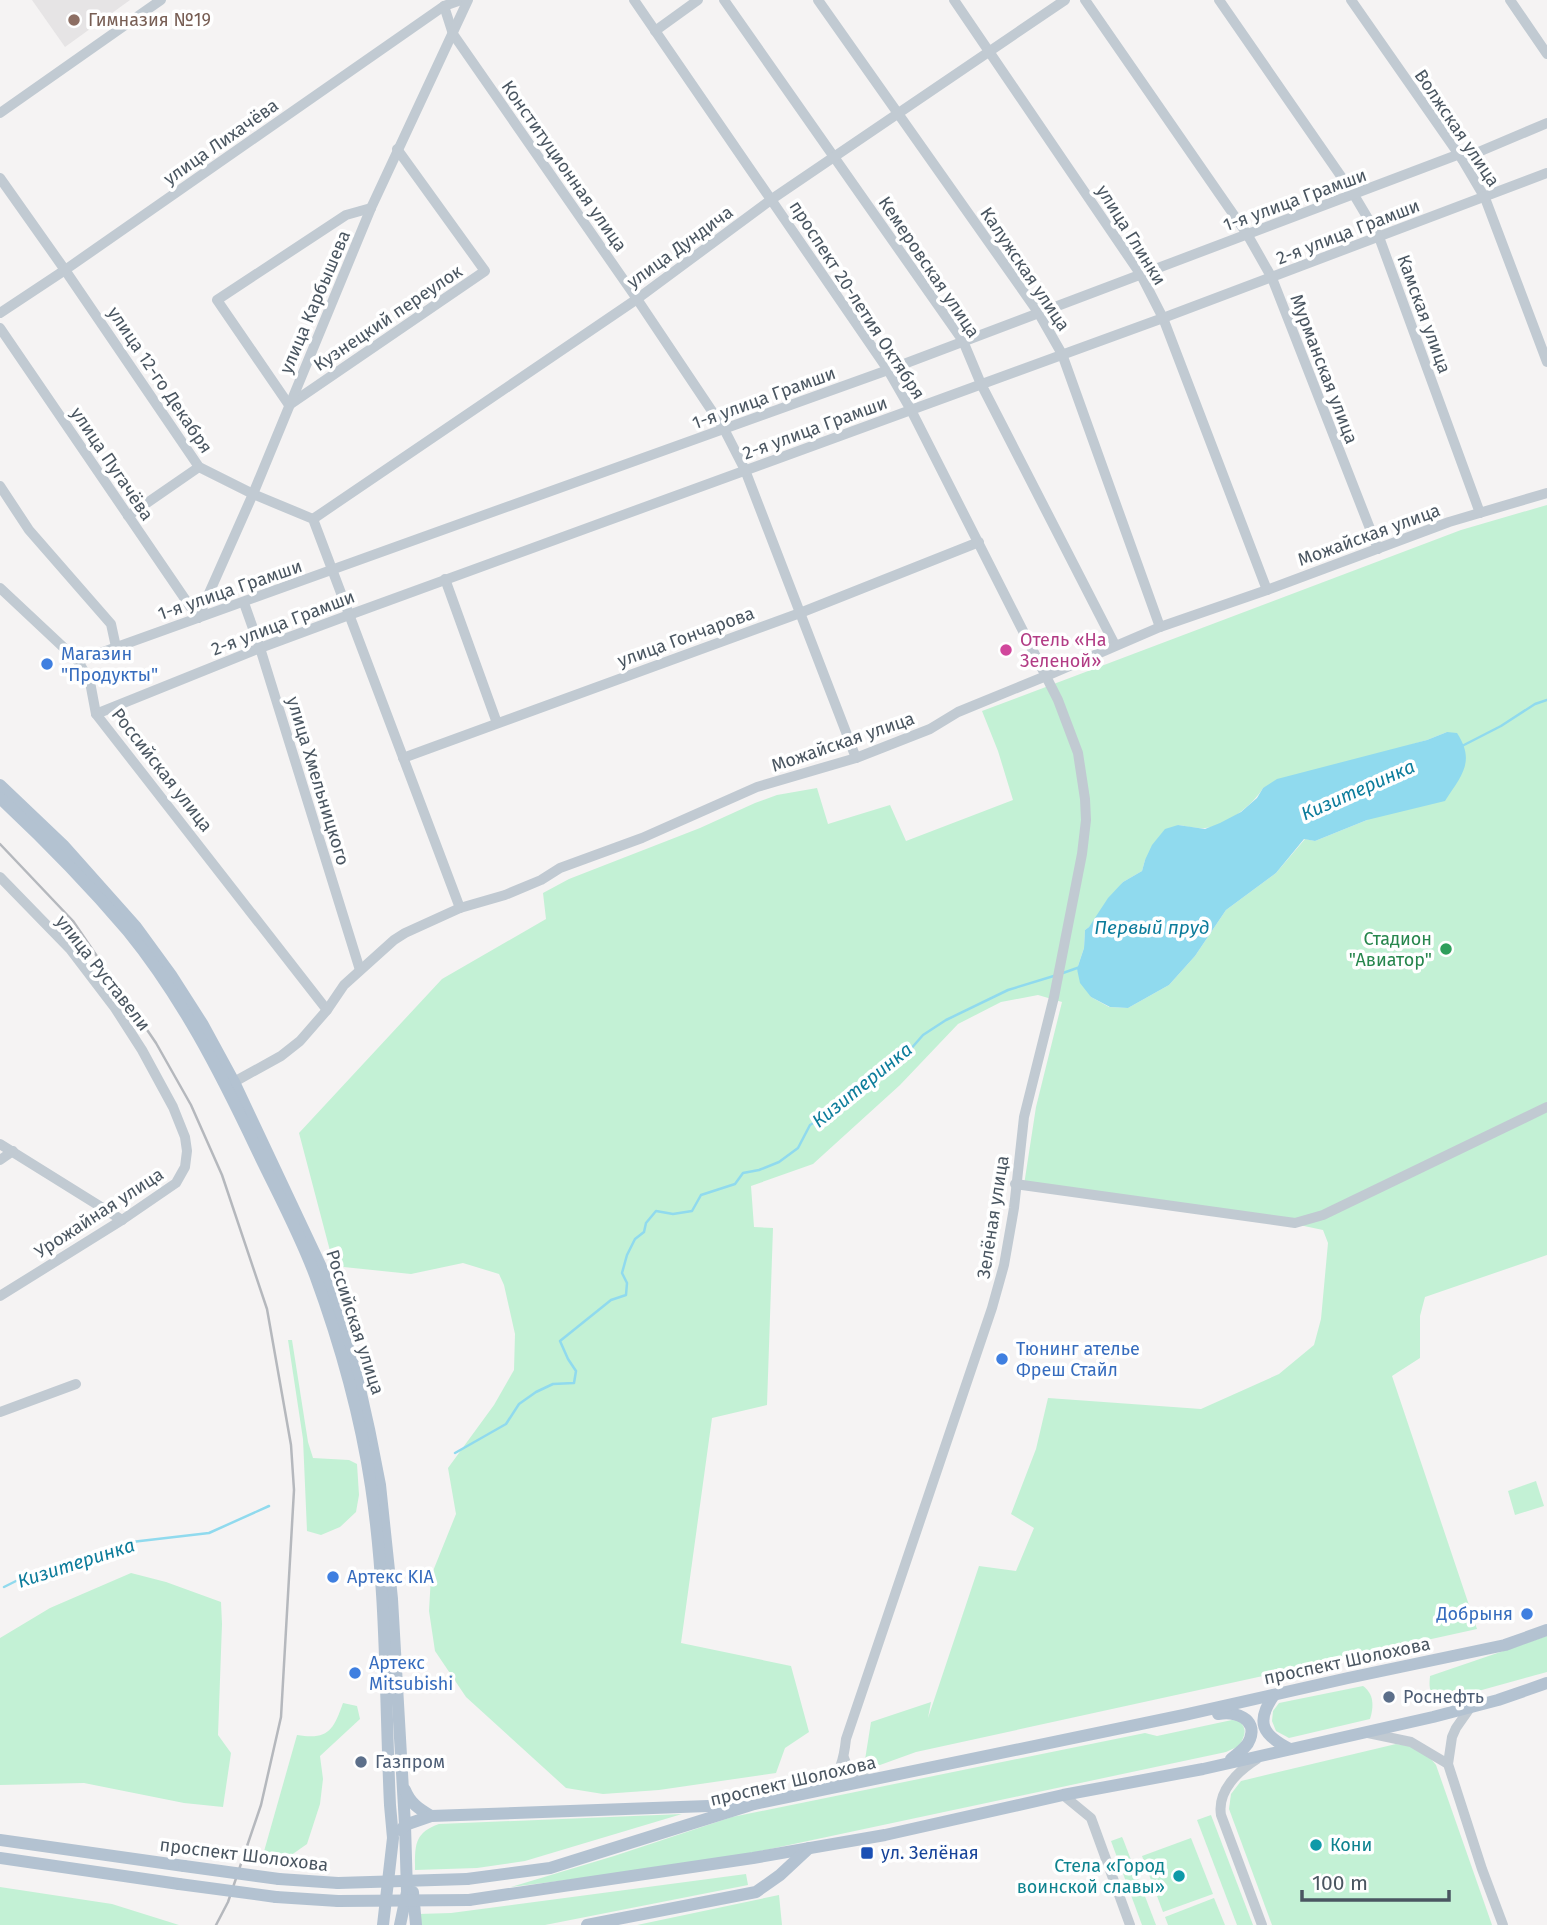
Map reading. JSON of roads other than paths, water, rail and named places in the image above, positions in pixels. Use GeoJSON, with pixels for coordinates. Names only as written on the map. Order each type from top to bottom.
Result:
{"type":"FeatureCollection","features":[{"type":"Feature","properties":{"kind":"main road","name":"Российская улица"},"geometry":{"type":"LineString","coordinates":[[0,785],[63,845],[135,927],[177,985],[234,1082],[322,1269],[356,1371],[380,1485],[392,1599],[405,1825],[407,1892],[400,1925]]}},
{"type":"Feature","properties":{"kind":"main road","name":"Российская улица"},"geometry":{"type":"LineString","coordinates":[[0,798],[56,851],[129,932],[164,980],[227,1086],[314,1273],[347,1374],[360,1431],[371,1487],[383,1600],[393,1838],[383,1925]]}},
{"type":"Feature","properties":{"kind":"main road","name":"проспект Шолохова"},"geometry":{"type":"LineString","coordinates":[[0,1840],[279,1880],[338,1883],[467,1879],[550,1868],[754,1804],[1505,1645],[1547,1630]]}},
{"type":"Feature","properties":{"kind":"main road","name":"проспект Шолохова"},"geometry":{"type":"LineString","coordinates":[[0,1858],[276,1897],[338,1901],[469,1899],[753,1858],[885,1835],[1063,1795],[1203,1769],[1498,1700],[1547,1683]]}},
{"type":"Feature","properties":{"kind":"main road"},"geometry":{"type":"LineString","coordinates":[[1274,1695],[1266,1706],[1263,1726],[1277,1742],[1290,1749]]}},
{"type":"Feature","properties":{"kind":"main road"},"geometry":{"type":"LineString","coordinates":[[1184,1715],[1195,1718],[1228,1712],[1243,1716],[1251,1727],[1251,1737],[1243,1750],[1225,1763]]}},
{"type":"Feature","properties":{"kind":"main road"},"geometry":{"type":"LineString","coordinates":[[403,1786],[416,1807],[431,1816]]}},
{"type":"Feature","properties":{"kind":"main road"},"geometry":{"type":"LineString","coordinates":[[393,1838],[405,1825],[431,1816],[754,1804]]}},
{"type":"Feature","properties":{"kind":"main road"},"geometry":{"type":"LineString","coordinates":[[416,1925],[413,1909],[412,1836],[418,1826],[431,1816]]}},
{"type":"Feature","properties":{"kind":"main road"},"geometry":{"type":"LineString","coordinates":[[587,1925],[756,1892],[810,1848]]}},
{"type":"Feature","properties":{"kind":"main road"},"geometry":{"type":"LineString","coordinates":[[387,1893],[393,1925]]}},
{"type":"Feature","properties":{"kind":"street"},"geometry":{"type":"LineString","coordinates":[[0,113],[161,0]]}},
{"type":"Feature","properties":{"kind":"street","name":"улица Лихачёва"},"geometry":{"type":"LineString","coordinates":[[0,313],[443,6],[461,0]]}},
{"type":"Feature","properties":{"kind":"street","name":"улица Карбышева"},"geometry":{"type":"LineString","coordinates":[[198,618],[253,494],[371,208],[468,0]]}},
{"type":"Feature","properties":{"kind":"street","name":"проспект 20-летия Октября"},"geometry":{"type":"LineString","coordinates":[[634,0],[888,370],[1045,674]]}},
{"type":"Feature","properties":{"kind":"street"},"geometry":{"type":"LineString","coordinates":[[655,31],[698,0]]}},
{"type":"Feature","properties":{"kind":"street","name":"Кемеровская улица"},"geometry":{"type":"LineString","coordinates":[[724,0],[963,341],[981,384],[1115,645]]}},
{"type":"Feature","properties":{"kind":"street","name":"Калужская улица"},"geometry":{"type":"LineString","coordinates":[[818,0],[1038,312],[1062,354],[1160,627]]}},
{"type":"Feature","properties":{"kind":"street","name":"улица Глинки"},"geometry":{"type":"LineString","coordinates":[[954,0],[1141,275],[1163,318],[1266,590]]}},
{"type":"Feature","properties":{"kind":"street","name":"улица Дундича"},"geometry":{"type":"LineString","coordinates":[[313,519],[637,299],[772,199],[1065,0]]}},
{"type":"Feature","properties":{"kind":"street","name":"Мурманская улица"},"geometry":{"type":"LineString","coordinates":[[1085,0],[1247,234],[1272,278],[1378,549]]}},
{"type":"Feature","properties":{"kind":"street","name":"Камская улица"},"geometry":{"type":"LineString","coordinates":[[1219,0],[1354,195],[1379,237],[1480,513]]}},
{"type":"Feature","properties":{"kind":"street","name":"Волжская улица"},"geometry":{"type":"LineString","coordinates":[[1351,0],[1485,198],[1547,362]]}},
{"type":"Feature","properties":{"kind":"street"},"geometry":{"type":"LineString","coordinates":[[1510,0],[1547,54]]}},
{"type":"Feature","properties":{"kind":"street","name":"Конституционная улица"},"geometry":{"type":"LineString","coordinates":[[443,6],[453,34],[724,429],[745,470],[856,758]]}},
{"type":"Feature","properties":{"kind":"street","name":"1-я улица Грамши"},"geometry":{"type":"LineString","coordinates":[[78,661],[888,370],[1547,123]]}},
{"type":"Feature","properties":{"kind":"street","name":"Кузнецкий переулок"},"geometry":{"type":"LineString","coordinates":[[289,405],[485,271],[397,149]]}},
{"type":"Feature","properties":{"kind":"street","name":"2-я улица Грамши"},"geometry":{"type":"LineString","coordinates":[[96,714],[260,648],[1272,278],[1547,173]]}},
{"type":"Feature","properties":{"kind":"street","name":"улица 12-го Декабря"},"geometry":{"type":"LineString","coordinates":[[0,178],[199,467],[253,494],[313,519]]}},
{"type":"Feature","properties":{"kind":"street"},"geometry":{"type":"LineString","coordinates":[[289,405],[217,300],[346,215],[371,208]]}},
{"type":"Feature","properties":{"kind":"street","name":"улица Пугачёва"},"geometry":{"type":"LineString","coordinates":[[0,328],[198,618]]}},
{"type":"Feature","properties":{"kind":"street"},"geometry":{"type":"LineString","coordinates":[[128,516],[199,467]]}},
{"type":"Feature","properties":{"kind":"street"},"geometry":{"type":"LineString","coordinates":[[0,486],[29,530],[111,624],[116,647]]}},
{"type":"Feature","properties":{"kind":"street","name":"Можайская улица"},"geometry":{"type":"LineString","coordinates":[[234,1082],[281,1056],[300,1041],[344,985],[394,940],[460,908],[505,895],[541,880],[560,868],[642,838],[757,787],[856,758],[930,729],[958,712],[1160,627],[1449,522],[1547,493]]}},
{"type":"Feature","properties":{"kind":"street"},"geometry":{"type":"LineString","coordinates":[[313,519],[460,908]]}},
{"type":"Feature","properties":{"kind":"street","name":"улица Гончарова"},"geometry":{"type":"LineString","coordinates":[[403,758],[800,612],[979,542]]}},
{"type":"Feature","properties":{"kind":"street"},"geometry":{"type":"LineString","coordinates":[[446,579],[497,723]]}},
{"type":"Feature","properties":{"kind":"street","name":"Российская улица"},"geometry":{"type":"LineString","coordinates":[[0,588],[78,661],[90,682],[96,714],[327,1010]]}},
{"type":"Feature","properties":{"kind":"street","name":"улица Хмельницкого"},"geometry":{"type":"LineString","coordinates":[[244,603],[360,970]]}},
{"type":"Feature","properties":{"kind":"street","name":"Зелёная улица"},"geometry":{"type":"LineString","coordinates":[[825,1790],[835,1780],[844,1758],[846,1739],[992,1308],[1004,1265],[1014,1208],[1024,1116],[1054,997],[1082,854],[1086,820],[1083,775],[1078,753],[1065,715],[1045,674]]}},
{"type":"Feature","properties":{"kind":"street","name":"улица Руставели"},"geometry":{"type":"LineString","coordinates":[[0,877],[70,949],[115,1008],[173,1107],[185,1137]]}},
{"type":"Feature","properties":{"kind":"street"},"geometry":{"type":"LineString","coordinates":[[1015,1184],[1295,1223],[1323,1215],[1547,1107]]}},
{"type":"Feature","properties":{"kind":"street","name":"Урожайная улица"},"geometry":{"type":"LineString","coordinates":[[0,1296],[176,1183],[185,1167],[185,1137]]}},
{"type":"Feature","properties":{"kind":"street"},"geometry":{"type":"LineString","coordinates":[[0,1144],[122,1220]]}},
{"type":"Feature","properties":{"kind":"street"},"geometry":{"type":"LineString","coordinates":[[0,1160],[12,1151]]}},
{"type":"Feature","properties":{"kind":"street"},"geometry":{"type":"LineString","coordinates":[[0,1412],[76,1384]]}},
{"type":"Feature","properties":{"kind":"street"},"geometry":{"type":"LineString","coordinates":[[1470,1707],[1452,1737],[1448,1764],[1503,1925]]}},
{"type":"Feature","properties":{"kind":"street"},"geometry":{"type":"LineString","coordinates":[[1364,1732],[1411,1742],[1448,1764]]}},
{"type":"Feature","properties":{"kind":"street"},"geometry":{"type":"LineString","coordinates":[[1262,1925],[1221,1815],[1220,1805],[1222,1797],[1237,1775],[1245,1766],[1263,1755]]}},
{"type":"Feature","properties":{"kind":"street"},"geometry":{"type":"LineString","coordinates":[[844,1758],[852,1773],[872,1780]]}},
{"type":"Feature","properties":{"kind":"street"},"geometry":{"type":"LineString","coordinates":[[1063,1795],[1091,1818],[1130,1925]]}},
{"type":"Feature","properties":{"kind":"water","name":"Первый пруд"},"geometry":{"type":"Polygon","coordinates":[[[1447,732],[1457,733],[1463,743],[1466,761],[1461,776],[1445,801],[1367,820],[1315,841],[1304,839],[1276,873],[1226,910],[1195,956],[1169,985],[1128,1008],[1110,1007],[1091,997],[1080,983],[1077,969],[1084,948],[1085,930],[1123,882],[1142,871],[1152,845],[1165,829],[1178,825],[1205,829],[1241,812],[1257,798],[1263,788],[1277,779],[1427,740],[1447,732]]]}},
{"type":"Feature","properties":{"kind":"waterway","name":"Кизитеринка"},"geometry":{"type":"LineString","coordinates":[[1462,746],[1501,726],[1535,704],[1547,700]]}},
{"type":"Feature","properties":{"kind":"waterway"},"geometry":{"type":"LineString","coordinates":[[1063,973],[1080,967]]}},
{"type":"Feature","properties":{"kind":"waterway","name":"Кизитеринка"},"geometry":{"type":"LineString","coordinates":[[455,1453],[506,1424],[519,1404],[536,1392],[553,1384],[574,1383],[576,1371],[560,1341],[611,1300],[626,1295],[627,1283],[622,1273],[627,1255],[635,1239],[644,1232],[646,1223],[656,1211],[673,1214],[692,1211],[701,1195],[735,1184],[743,1173],[779,1162],[798,1148],[810,1125],[834,1111],[909,1051],[923,1035],[946,1020],[1008,990],[1057,975]]}},
{"type":"Feature","properties":{"kind":"waterway","name":"Кизитеринка"},"geometry":{"type":"LineString","coordinates":[[4,1587],[22,1578],[81,1565],[104,1549],[123,1543],[209,1533],[269,1506]]}},
{"type":"Feature","properties":{"kind":"railway"},"geometry":{"type":"LineString","coordinates":[[0,844],[73,921],[156,1043],[191,1105],[222,1175],[267,1309],[291,1445],[294,1490],[281,1717],[261,1805],[228,1902],[216,1925]]}},
{"type":"Feature","properties":{"kind":"place","name":"Гимназия №19"},"geometry":{"type":"Point","coordinates":[74,20]}},
{"type":"Feature","properties":{"kind":"place","name":"Отель «На Зеленой»"},"geometry":{"type":"Point","coordinates":[1006,650]}},
{"type":"Feature","properties":{"kind":"place","name":"Магазин \"Продукты\""},"geometry":{"type":"Point","coordinates":[47,664]}},
{"type":"Feature","properties":{"kind":"place","name":"Стадион \"Авиатор\""},"geometry":{"type":"Point","coordinates":[1446,949]}},
{"type":"Feature","properties":{"kind":"place","name":"Тюнинг ателье Фреш Стайл"},"geometry":{"type":"Point","coordinates":[1002,1359]}},
{"type":"Feature","properties":{"kind":"place","name":"Артекс KIA"},"geometry":{"type":"Point","coordinates":[333,1577]}},
{"type":"Feature","properties":{"kind":"place","name":"Добрыня"},"geometry":{"type":"Point","coordinates":[1527,1614]}},
{"type":"Feature","properties":{"kind":"place","name":"Артекс Mitsubishi"},"geometry":{"type":"Point","coordinates":[355,1673]}},
{"type":"Feature","properties":{"kind":"place","name":"Роснефть"},"geometry":{"type":"Point","coordinates":[1389,1697]}},
{"type":"Feature","properties":{"kind":"place","name":"Газпром"},"geometry":{"type":"Point","coordinates":[361,1762]}},
{"type":"Feature","properties":{"kind":"place","name":"Кони"},"geometry":{"type":"Point","coordinates":[1316,1845]}},
{"type":"Feature","properties":{"kind":"place","name":"ул. Зелёная"},"geometry":{"type":"Point","coordinates":[867,1853]}},
{"type":"Feature","properties":{"kind":"place","name":"Стела «Город воинской славы»"},"geometry":{"type":"Point","coordinates":[1179,1876]}}]}
